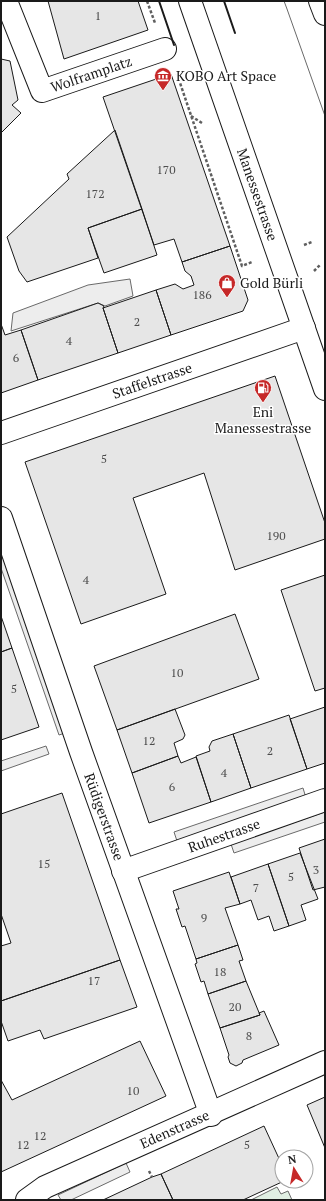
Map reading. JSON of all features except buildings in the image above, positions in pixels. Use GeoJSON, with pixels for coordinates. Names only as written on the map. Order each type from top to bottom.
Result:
{"type":"FeatureCollection","features":[{"type":"Feature","properties":{"kind":"main road","name":"Wolframplatz"},"geometry":{"type":"LineString","coordinates":[[6,1],[42,91],[165,49]]}},
{"type":"Feature","properties":{"kind":"main road","name":"Manessestrasse"},"geometry":{"type":"LineString","coordinates":[[190,1],[325,389]]}},
{"type":"Feature","properties":{"kind":"main road"},"geometry":{"type":"LineString","coordinates":[[320,1],[325,14]]}},
{"type":"Feature","properties":{"kind":"main road","name":"Staffelstrasse"},"geometry":{"type":"LineString","coordinates":[[1,433],[304,328]]}},
{"type":"Feature","properties":{"kind":"main road","name":"Rüdigerstrasse"},"geometry":{"type":"LineString","coordinates":[[1,518],[123,872],[211,1114]]}},
{"type":"Feature","properties":{"kind":"main road","name":"Ruhestrasse"},"geometry":{"type":"LineString","coordinates":[[123,872],[325,800]]}},
{"type":"Feature","properties":{"kind":"main road","name":"Edenstrasse"},"geometry":{"type":"LineString","coordinates":[[27,1200],[45,1187],[325,1062]]}},
{"type":"Feature","properties":{"kind":"path"},"geometry":{"type":"LineString","coordinates":[[191,116],[242,266]]}},
{"type":"Feature","properties":{"kind":"path"},"geometry":{"type":"LineString","coordinates":[[148,1170],[152,1178]]}},
{"type":"Feature","properties":{"kind":"green space"},"geometry":{"type":"Polygon","coordinates":[[[274,1188],[278,1189],[281,1194],[288,1191],[292,1200],[251,1200],[274,1188]]]}},
{"type":"Feature","properties":{"kind":"shaded area"},"geometry":{"type":"Polygon","coordinates":[[[130,279],[133,296],[105,306],[98,303],[11,331],[13,313],[88,285],[130,279]]]}},
{"type":"Feature","properties":{"kind":"shaded area"},"geometry":{"type":"Polygon","coordinates":[[[1,537],[68,732],[59,735],[1,568],[1,537]]]}},
{"type":"Feature","properties":{"kind":"shaded area"},"geometry":{"type":"Polygon","coordinates":[[[46,746],[49,754],[1,771],[1,761],[46,746]]]}},
{"type":"Feature","properties":{"kind":"shaded area"},"geometry":{"type":"Polygon","coordinates":[[[303,788],[306,798],[177,841],[174,832],[303,788]]]}},
{"type":"Feature","properties":{"kind":"shaded area"},"geometry":{"type":"Polygon","coordinates":[[[325,812],[325,822],[234,853],[231,844],[325,812]]]}},
{"type":"Feature","properties":{"kind":"shaded area"},"geometry":{"type":"Polygon","coordinates":[[[126,1163],[130,1172],[71,1200],[61,1200],[58,1195],[126,1163]]]}},
{"type":"Feature","properties":{"kind":"pier"},"geometry":{"type":"Polygon","coordinates":[[[284,1],[325,1],[325,116],[287,9],[284,1]]]}},
{"type":"Feature","properties":{"kind":"wall"},"geometry":{"type":"LineString","coordinates":[[159,1],[174,45]]}},
{"type":"Feature","properties":{"kind":"wall"},"geometry":{"type":"LineString","coordinates":[[224,1],[235,33]]}},
{"type":"Feature","properties":{"kind":"place","name":"KOBO Art Space"},"geometry":{"type":"Point","coordinates":[163,91]}},
{"type":"Feature","properties":{"kind":"place","name":"Gold Bürli"},"geometry":{"type":"Point","coordinates":[227,298]}},
{"type":"Feature","properties":{"kind":"place","name":"Eni Manessestrasse"},"geometry":{"type":"Point","coordinates":[263,403]}}]}
